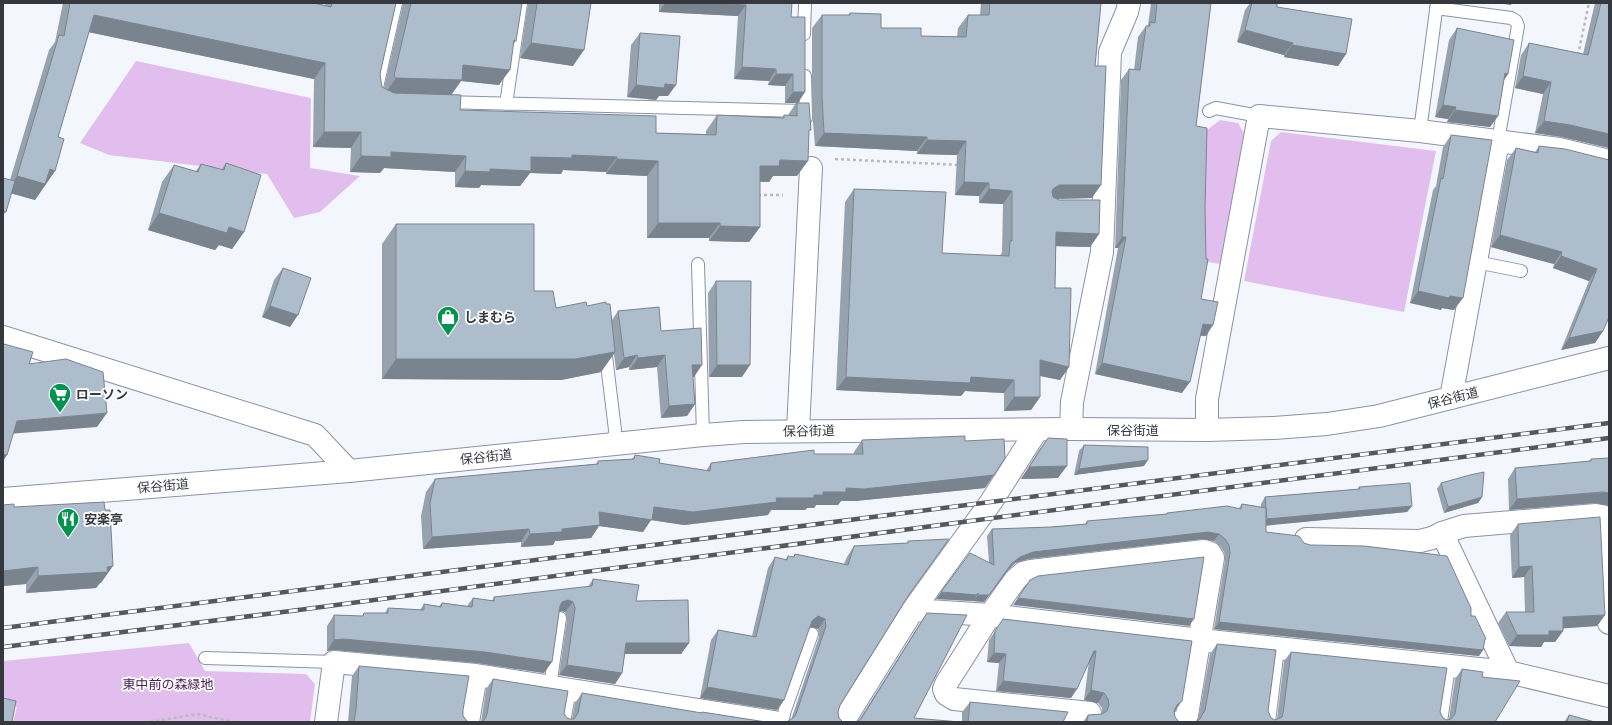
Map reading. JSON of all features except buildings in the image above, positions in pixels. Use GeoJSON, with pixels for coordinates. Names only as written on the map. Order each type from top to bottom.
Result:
{"type":"FeatureCollection","features":[{"type":"Feature","properties":{"kind":"street"},"geometry":{"type":"LineString","coordinates":[[1071,429],[1072,402],[1102,252],[1100,206],[1110,52],[1127,12],[1129,3]]}},
{"type":"Feature","properties":{"kind":"street"},"geometry":{"type":"LineString","coordinates":[[1207,430],[1207,399],[1259,116],[1420,131],[1559,148],[1609,161]]}},
{"type":"Feature","properties":{"kind":"street"},"geometry":{"type":"LineString","coordinates":[[1452,398],[1498,141]]}},
{"type":"Feature","properties":{"kind":"street"},"geometry":{"type":"LineString","coordinates":[[798,430],[810,195],[810,163]]}},
{"type":"Feature","properties":{"kind":"street"},"geometry":{"type":"LineString","coordinates":[[3,337],[315,435],[348,471]]}},
{"type":"Feature","properties":{"kind":"street","name":"保谷街道"},"geometry":{"type":"LineString","coordinates":[[3,499],[348,471],[703,435],[798,430],[1207,430],[1274,428],[1327,424],[1379,416],[1609,358]]}},
{"type":"Feature","properties":{"kind":"street"},"geometry":{"type":"LineString","coordinates":[[843,722],[913,610],[991,502],[1037,430]]}},
{"type":"Feature","properties":{"kind":"street"},"geometry":{"type":"LineString","coordinates":[[1306,539],[1420,541],[1464,526],[1596,515],[1602,516],[1605,522],[1609,623]]}},
{"type":"Feature","properties":{"kind":"street"},"geometry":{"type":"LineString","coordinates":[[1442,533],[1508,672]]}},
{"type":"Feature","properties":{"kind":"street"},"geometry":{"type":"LineString","coordinates":[[1090,713],[954,699],[946,694],[944,689],[990,615],[1016,579],[1023,573],[1031,570],[1204,551],[1210,553],[1213,558],[1187,715],[1185,720],[1173,722]]}},
{"type":"Feature","properties":{"kind":"street"},"geometry":{"type":"LineString","coordinates":[[913,610],[990,615],[1200,640],[1508,672],[1609,696]]}},
{"type":"Feature","properties":{"kind":"street"},"geometry":{"type":"LineString","coordinates":[[326,722],[334,662],[476,675],[774,722]]}},
{"type":"Feature","properties":{"kind":"street"},"geometry":{"type":"LineString","coordinates":[[468,722],[476,675]]}},
{"type":"Feature","properties":{"kind":"lane"},"geometry":{"type":"LineString","coordinates":[[383,101],[377,98],[376,91],[396,3]]}},
{"type":"Feature","properties":{"kind":"lane"},"geometry":{"type":"LineString","coordinates":[[506,104],[521,3]]}},
{"type":"Feature","properties":{"kind":"lane"},"geometry":{"type":"LineString","coordinates":[[804,48],[805,3]]}},
{"type":"Feature","properties":{"kind":"lane"},"geometry":{"type":"LineString","coordinates":[[1420,131],[1436,6],[1511,18],[1516,21],[1518,26],[1498,141]]}},
{"type":"Feature","properties":{"kind":"lane"},"geometry":{"type":"LineString","coordinates":[[805,64],[806,126]]}},
{"type":"Feature","properties":{"kind":"lane"},"geometry":{"type":"LineString","coordinates":[[429,102],[805,111]]}},
{"type":"Feature","properties":{"kind":"lane"},"geometry":{"type":"LineString","coordinates":[[1209,111],[1216,108],[1259,116]]}},
{"type":"Feature","properties":{"kind":"lane"},"geometry":{"type":"LineString","coordinates":[[1476,262],[1521,271]]}},
{"type":"Feature","properties":{"kind":"lane"},"geometry":{"type":"LineString","coordinates":[[698,264],[703,435]]}},
{"type":"Feature","properties":{"kind":"lane"},"geometry":{"type":"LineString","coordinates":[[604,340],[615,430],[614,444]]}},
{"type":"Feature","properties":{"kind":"lane"},"geometry":{"type":"LineString","coordinates":[[560,618],[560,688],[564,722]]}},
{"type":"Feature","properties":{"kind":"lane"},"geometry":{"type":"LineString","coordinates":[[782,722],[812,634]]}},
{"type":"Feature","properties":{"kind":"lane"},"geometry":{"type":"LineString","coordinates":[[1269,722],[1278,648]]}},
{"type":"Feature","properties":{"kind":"lane"},"geometry":{"type":"LineString","coordinates":[[205,658],[334,662]]}},
{"type":"Feature","properties":{"kind":"lane"},"geometry":{"type":"LineString","coordinates":[[1441,722],[1449,666]]}},
{"type":"Feature","properties":{"kind":"path"},"geometry":{"type":"LineString","coordinates":[[1578,57],[1589,3]]}},
{"type":"Feature","properties":{"kind":"path"},"geometry":{"type":"LineString","coordinates":[[810,163],[961,165]]}},
{"type":"Feature","properties":{"kind":"path"},"geometry":{"type":"LineString","coordinates":[[756,195],[810,195]]}},
{"type":"Feature","properties":{"kind":"path"},"geometry":{"type":"LineString","coordinates":[[150,722],[197,714],[234,722]]}},
{"type":"Feature","properties":{"kind":"green space"},"geometry":{"type":"Polygon","coordinates":[[[136,61],[311,98],[310,168],[360,176],[320,212],[294,218],[267,174],[109,155],[80,143],[136,61]]]}},
{"type":"Feature","properties":{"kind":"green space"},"geometry":{"type":"Polygon","coordinates":[[[1220,120],[1238,123],[1244,133],[1221,264],[1200,261],[1203,133],[1220,120]]]}},
{"type":"Feature","properties":{"kind":"green space"},"geometry":{"type":"Polygon","coordinates":[[[1281,132],[1436,151],[1404,312],[1244,281],[1271,141],[1281,132]]]}},
{"type":"Feature","properties":{"kind":"green space","name":"東中前の森緑地"},"geometry":{"type":"Polygon","coordinates":[[[189,643],[205,671],[306,674],[315,684],[310,722],[13,722],[17,707],[3,704],[3,661],[189,643]]]}},
{"type":"Feature","properties":{"kind":"railway"},"geometry":{"type":"LineString","coordinates":[[3,628],[1609,423]]}},
{"type":"Feature","properties":{"kind":"railway"},"geometry":{"type":"LineString","coordinates":[[3,647],[291,611],[1609,438]]}},
{"type":"Feature","properties":{"kind":"place","name":"しまむら"},"geometry":{"type":"Point","coordinates":[448,336]}},
{"type":"Feature","properties":{"kind":"place","name":"ローソン"},"geometry":{"type":"Point","coordinates":[60,414]}},
{"type":"Feature","properties":{"kind":"place","name":"安楽亭"},"geometry":{"type":"Point","coordinates":[68,538]}}]}
